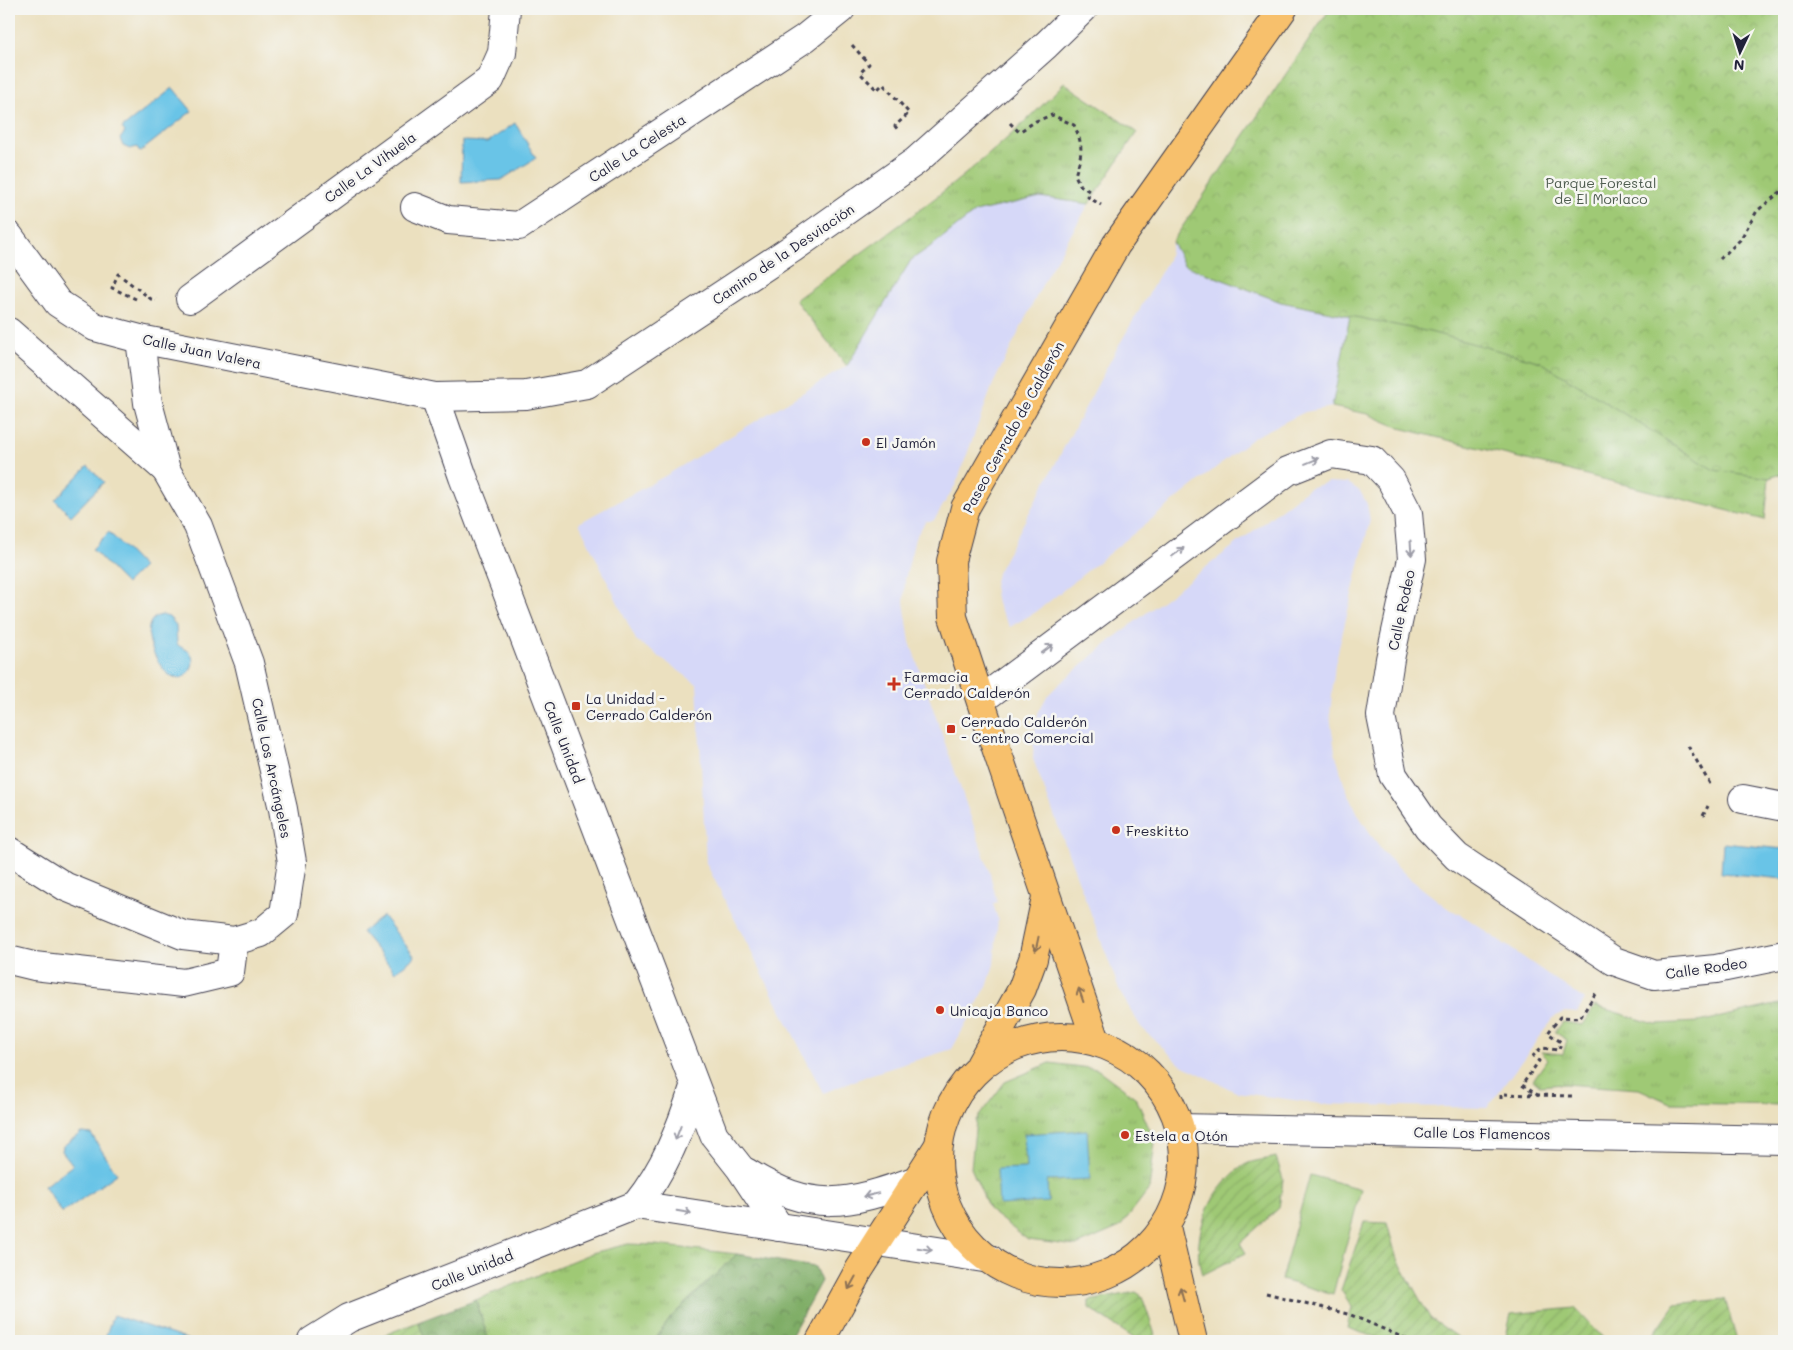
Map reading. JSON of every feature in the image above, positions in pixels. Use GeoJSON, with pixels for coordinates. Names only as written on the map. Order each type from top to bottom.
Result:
{"type":"FeatureCollection","features":[{"type":"Feature","properties":{"kind":"main road","name":"Paseo Cerrado de Calderón"},"geometry":{"type":"LineString","coordinates":[[1096,1041],[954,616],[951,562],[965,508],[1119,241],[1283,9]]}},
{"type":"Feature","properties":{"kind":"main road"},"geometry":{"type":"LineString","coordinates":[[977,1070],[1022,989],[1033,959],[1046,896]]}},
{"type":"Feature","properties":{"kind":"main road"},"geometry":{"type":"LineString","coordinates":[[1167,1231],[1122,1267],[1085,1280],[1046,1282],[1010,1272],[977,1251],[952,1221],[939,1185],[937,1148],[946,1112],[965,1080],[993,1055],[1028,1041],[1065,1036],[1096,1041],[1126,1055],[1151,1075],[1170,1101],[1182,1137],[1183,1175],[1167,1231],[1193,1341]]}},
{"type":"Feature","properties":{"kind":"main road"},"geometry":{"type":"LineString","coordinates":[[820,1341],[877,1241],[937,1148]]}},
{"type":"Feature","properties":{"kind":"street","name":"Calle La Vihuela"},"geometry":{"type":"LineString","coordinates":[[190,298],[490,80],[502,53],[506,9]]}},
{"type":"Feature","properties":{"kind":"street","name":"Camino de la Desviación"},"geometry":{"type":"LineString","coordinates":[[435,396],[526,395],[587,384],[777,259],[922,156],[1046,45],[1083,9]]}},
{"type":"Feature","properties":{"kind":"street","name":"Calle La Celesta"},"geometry":{"type":"LineString","coordinates":[[415,207],[448,220],[519,226],[805,38],[835,14]]}},
{"type":"Feature","properties":{"kind":"street","name":"Calle Juan Valera"},"geometry":{"type":"LineString","coordinates":[[9,236],[58,303],[95,327],[140,339],[435,396]]}},
{"type":"Feature","properties":{"kind":"street"},"geometry":{"type":"LineString","coordinates":[[9,332],[166,470]]}},
{"type":"Feature","properties":{"kind":"street","name":"Calle Los Arcángeles"},"geometry":{"type":"LineString","coordinates":[[9,851],[66,887],[183,935],[234,941],[261,934],[284,914],[292,862],[283,809],[249,663],[198,526],[166,470],[148,403],[140,339]]}},
{"type":"Feature","properties":{"kind":"street","name":"Calle Unidad"},"geometry":{"type":"LineString","coordinates":[[435,396],[466,486],[694,1086],[714,1134],[740,1168],[779,1227]]}},
{"type":"Feature","properties":{"kind":"street","name":"Calle Rodeo"},"geometry":{"type":"LineString","coordinates":[[981,700],[1288,471],[1331,454],[1372,460],[1391,480],[1408,513],[1412,560],[1390,659],[1381,716],[1393,775],[1428,827],[1457,857],[1614,961],[1654,975],[1716,969],[1784,955]]}},
{"type":"Feature","properties":{"kind":"street"},"geometry":{"type":"LineString","coordinates":[[1743,799],[1784,807]]}},
{"type":"Feature","properties":{"kind":"street"},"geometry":{"type":"LineString","coordinates":[[9,960],[34,966],[184,983],[230,972],[234,941]]}},
{"type":"Feature","properties":{"kind":"street"},"geometry":{"type":"LineString","coordinates":[[636,1205],[650,1188],[666,1161],[694,1086]]}},
{"type":"Feature","properties":{"kind":"street","name":"Calle Los Flamencos"},"geometry":{"type":"LineString","coordinates":[[1179,1128],[1784,1140]]}},
{"type":"Feature","properties":{"kind":"street","name":"Calle Unidad"},"geometry":{"type":"LineString","coordinates":[[740,1168],[774,1189],[806,1200],[836,1201],[872,1196],[917,1180]]}},
{"type":"Feature","properties":{"kind":"street","name":"Calle Unidad"},"geometry":{"type":"LineString","coordinates":[[312,1341],[349,1318],[636,1205]]}},
{"type":"Feature","properties":{"kind":"street"},"geometry":{"type":"LineString","coordinates":[[636,1205],[990,1259]]}},
{"type":"Feature","properties":{"kind":"path"},"geometry":{"type":"LineString","coordinates":[[835,14],[869,64],[860,72],[877,90],[883,84],[909,113],[895,126],[922,156]]}},
{"type":"Feature","properties":{"kind":"path"},"geometry":{"type":"LineString","coordinates":[[1019,132],[1036,121],[1052,115],[1074,124],[1082,141],[1081,156],[1075,175],[1080,184],[1089,191],[1088,198],[1092,200]]}},
{"type":"Feature","properties":{"kind":"path"},"geometry":{"type":"LineString","coordinates":[[1720,259],[1740,240],[1757,211],[1784,188]]}},
{"type":"Feature","properties":{"kind":"path"},"geometry":{"type":"LineString","coordinates":[[1688,746],[1714,792],[1743,799]]}},
{"type":"Feature","properties":{"kind":"path"},"geometry":{"type":"LineString","coordinates":[[1538,1096],[1522,1085],[1539,1061],[1532,1056],[1541,1048],[1559,1050],[1561,1042],[1548,1033],[1560,1017],[1580,1018],[1590,1002]]}},
{"type":"Feature","properties":{"kind":"path"},"geometry":{"type":"LineString","coordinates":[[1510,1095],[1563,1096]]}},
{"type":"Feature","properties":{"kind":"path"},"geometry":{"type":"LineString","coordinates":[[1266,1293],[1351,1316],[1411,1341]]}},
{"type":"Feature","properties":{"kind":"shaded area"},"geometry":{"type":"Polygon","coordinates":[[[1040,197],[1089,204],[1047,275],[993,384],[956,484],[933,521],[926,521],[915,538],[905,580],[904,602],[910,642],[989,870],[997,902],[993,904],[998,919],[994,964],[988,984],[952,1049],[872,1074],[823,1093],[706,863],[697,684],[636,640],[579,523],[665,476],[847,366],[911,260],[975,211],[1040,197]]]}},
{"type":"Feature","properties":{"kind":"shaded area"},"geometry":{"type":"Polygon","coordinates":[[[1172,242],[1184,265],[1281,302],[1350,316],[1332,407],[1305,412],[1254,437],[1036,612],[1010,627],[997,604],[994,586],[997,573],[1115,352],[1168,260],[1172,242]]]}},
{"type":"Feature","properties":{"kind":"shaded area"},"geometry":{"type":"Polygon","coordinates":[[[1328,482],[1348,483],[1360,491],[1367,504],[1370,520],[1335,664],[1330,715],[1335,752],[1344,784],[1359,816],[1382,851],[1409,878],[1446,907],[1468,919],[1585,1000],[1577,1013],[1565,1012],[1554,1017],[1487,1108],[1322,1104],[1236,1092],[1180,1064],[1141,1027],[1121,994],[1033,759],[1034,734],[1038,713],[1047,696],[1058,685],[1115,637],[1309,488],[1328,482]]]}},
{"type":"Feature","properties":{"kind":"green space","name":"Parque Forestal de El Morlaco"},"geometry":{"type":"Polygon","coordinates":[[[1330,9],[1784,9],[1784,473],[1769,478],[1714,470],[1541,362],[1430,332],[1281,302],[1184,265],[1172,242],[1330,9]]]}},
{"type":"Feature","properties":{"kind":"green space"},"geometry":{"type":"Polygon","coordinates":[[[1064,83],[1137,132],[1089,204],[1040,197],[975,212],[911,260],[847,366],[795,300],[969,171],[1034,114],[1064,83]]]}},
{"type":"Feature","properties":{"kind":"green space"},"geometry":{"type":"Polygon","coordinates":[[[1444,263],[1784,473],[1769,478],[1765,520],[1400,428],[1368,414],[1332,407],[1350,316],[1444,263]]]}},
{"type":"Feature","properties":{"kind":"green space"},"geometry":{"type":"Polygon","coordinates":[[[1784,1003],[1784,1105],[1670,1103],[1639,1089],[1564,1084],[1540,1086],[1533,1080],[1548,1059],[1541,1052],[1563,1054],[1567,1040],[1555,1032],[1563,1022],[1583,1025],[1595,1006],[1655,1024],[1699,1022],[1784,1003]]]}},
{"type":"Feature","properties":{"kind":"green space"},"geometry":{"type":"Polygon","coordinates":[[[1050,1063],[1097,1069],[1136,1098],[1155,1142],[1149,1189],[1120,1227],[1076,1246],[1028,1240],[990,1211],[971,1168],[976,1120],[1005,1082],[1050,1063]],[[1026,1168],[997,1170],[1048,1202],[1047,1181],[1026,1168]]]}},
{"type":"Feature","properties":{"kind":"green space"},"geometry":{"type":"Polygon","coordinates":[[[1276,1157],[1283,1179],[1279,1208],[1240,1243],[1246,1253],[1202,1275],[1199,1260],[1201,1229],[1212,1200],[1231,1176],[1243,1166],[1254,1161],[1276,1157]]]}},
{"type":"Feature","properties":{"kind":"green space"},"geometry":{"type":"Polygon","coordinates":[[[1310,1175],[1361,1189],[1333,1294],[1281,1280],[1310,1175]]]}},
{"type":"Feature","properties":{"kind":"green space"},"geometry":{"type":"Polygon","coordinates":[[[1364,1222],[1387,1223],[1396,1256],[1430,1318],[1464,1341],[1387,1341],[1347,1328],[1352,1307],[1341,1290],[1364,1222]]]}},
{"type":"Feature","properties":{"kind":"green space"},"geometry":{"type":"Polygon","coordinates":[[[628,1244],[737,1254],[672,1316],[654,1341],[489,1341],[476,1300],[592,1253],[628,1244]]]}},
{"type":"Feature","properties":{"kind":"green space"},"geometry":{"type":"Polygon","coordinates":[[[737,1254],[815,1267],[821,1281],[788,1341],[654,1341],[672,1316],[737,1254]]]}},
{"type":"Feature","properties":{"kind":"green space"},"geometry":{"type":"Polygon","coordinates":[[[1136,1292],[1142,1296],[1157,1341],[1138,1341],[1089,1308],[1089,1301],[1136,1292]]]}},
{"type":"Feature","properties":{"kind":"green space"},"geometry":{"type":"Polygon","coordinates":[[[1725,1299],[1737,1341],[1649,1341],[1675,1304],[1725,1299]]]}},
{"type":"Feature","properties":{"kind":"green space"},"geometry":{"type":"Polygon","coordinates":[[[476,1300],[489,1341],[426,1341],[418,1322],[476,1300]]]}},
{"type":"Feature","properties":{"kind":"green space"},"geometry":{"type":"Polygon","coordinates":[[[1575,1308],[1606,1341],[1505,1341],[1511,1314],[1575,1308]]]}},
{"type":"Feature","properties":{"kind":"green space"},"geometry":{"type":"Polygon","coordinates":[[[418,1322],[426,1341],[368,1341],[418,1322]]]}},
{"type":"Feature","properties":{"kind":"water"},"geometry":{"type":"Polygon","coordinates":[[[173,88],[192,111],[140,152],[137,147],[130,149],[123,146],[120,139],[125,132],[122,128],[173,88]]]}},
{"type":"Feature","properties":{"kind":"water"},"geometry":{"type":"Polygon","coordinates":[[[515,123],[536,158],[501,180],[461,182],[462,141],[488,142],[515,123]]]}},
{"type":"Feature","properties":{"kind":"water"},"geometry":{"type":"Polygon","coordinates":[[[88,466],[104,482],[71,516],[55,500],[88,466]]]}},
{"type":"Feature","properties":{"kind":"water"},"geometry":{"type":"Polygon","coordinates":[[[109,532],[143,567],[126,584],[92,549],[109,532]]]}},
{"type":"Feature","properties":{"kind":"water"},"geometry":{"type":"Polygon","coordinates":[[[162,615],[169,617],[176,625],[177,644],[187,650],[192,657],[191,669],[182,678],[172,677],[165,671],[150,644],[149,625],[154,618],[162,615]]]}},
{"type":"Feature","properties":{"kind":"water"},"geometry":{"type":"Polygon","coordinates":[[[1723,843],[1784,849],[1784,879],[1721,873],[1723,843]]]}},
{"type":"Feature","properties":{"kind":"water"},"geometry":{"type":"Polygon","coordinates":[[[383,916],[415,957],[395,972],[362,932],[383,916]]]}},
{"type":"Feature","properties":{"kind":"water"},"geometry":{"type":"Polygon","coordinates":[[[1087,1130],[1090,1179],[1047,1181],[1048,1202],[999,1205],[997,1169],[1026,1168],[1024,1134],[1087,1130]]]}},
{"type":"Feature","properties":{"kind":"water"},"geometry":{"type":"Polygon","coordinates":[[[81,1133],[91,1134],[117,1174],[62,1213],[44,1186],[73,1165],[62,1151],[63,1146],[81,1133]]]}},
{"type":"Feature","properties":{"kind":"water"},"geometry":{"type":"Polygon","coordinates":[[[113,1315],[192,1341],[104,1341],[113,1315]]]}},
{"type":"Feature","properties":{"kind":"place","name":"El Jamón"},"geometry":{"type":"Point","coordinates":[866,442]}},
{"type":"Feature","properties":{"kind":"place","name":"Farmacia Cerrado Calderón"},"geometry":{"type":"Point","coordinates":[894,684]}},
{"type":"Feature","properties":{"kind":"place","name":"La Unidad - Cerrado Calderón"},"geometry":{"type":"Point","coordinates":[576,706]}},
{"type":"Feature","properties":{"kind":"place","name":"Cerrado Calderón - Centro Comercial"},"geometry":{"type":"Point","coordinates":[951,729]}},
{"type":"Feature","properties":{"kind":"place","name":"Freskitto"},"geometry":{"type":"Point","coordinates":[1116,830]}},
{"type":"Feature","properties":{"kind":"place","name":"Unicaja Banco"},"geometry":{"type":"Point","coordinates":[940,1010]}},
{"type":"Feature","properties":{"kind":"place","name":"Estela a Otón"},"geometry":{"type":"Point","coordinates":[1125,1135]}}]}
